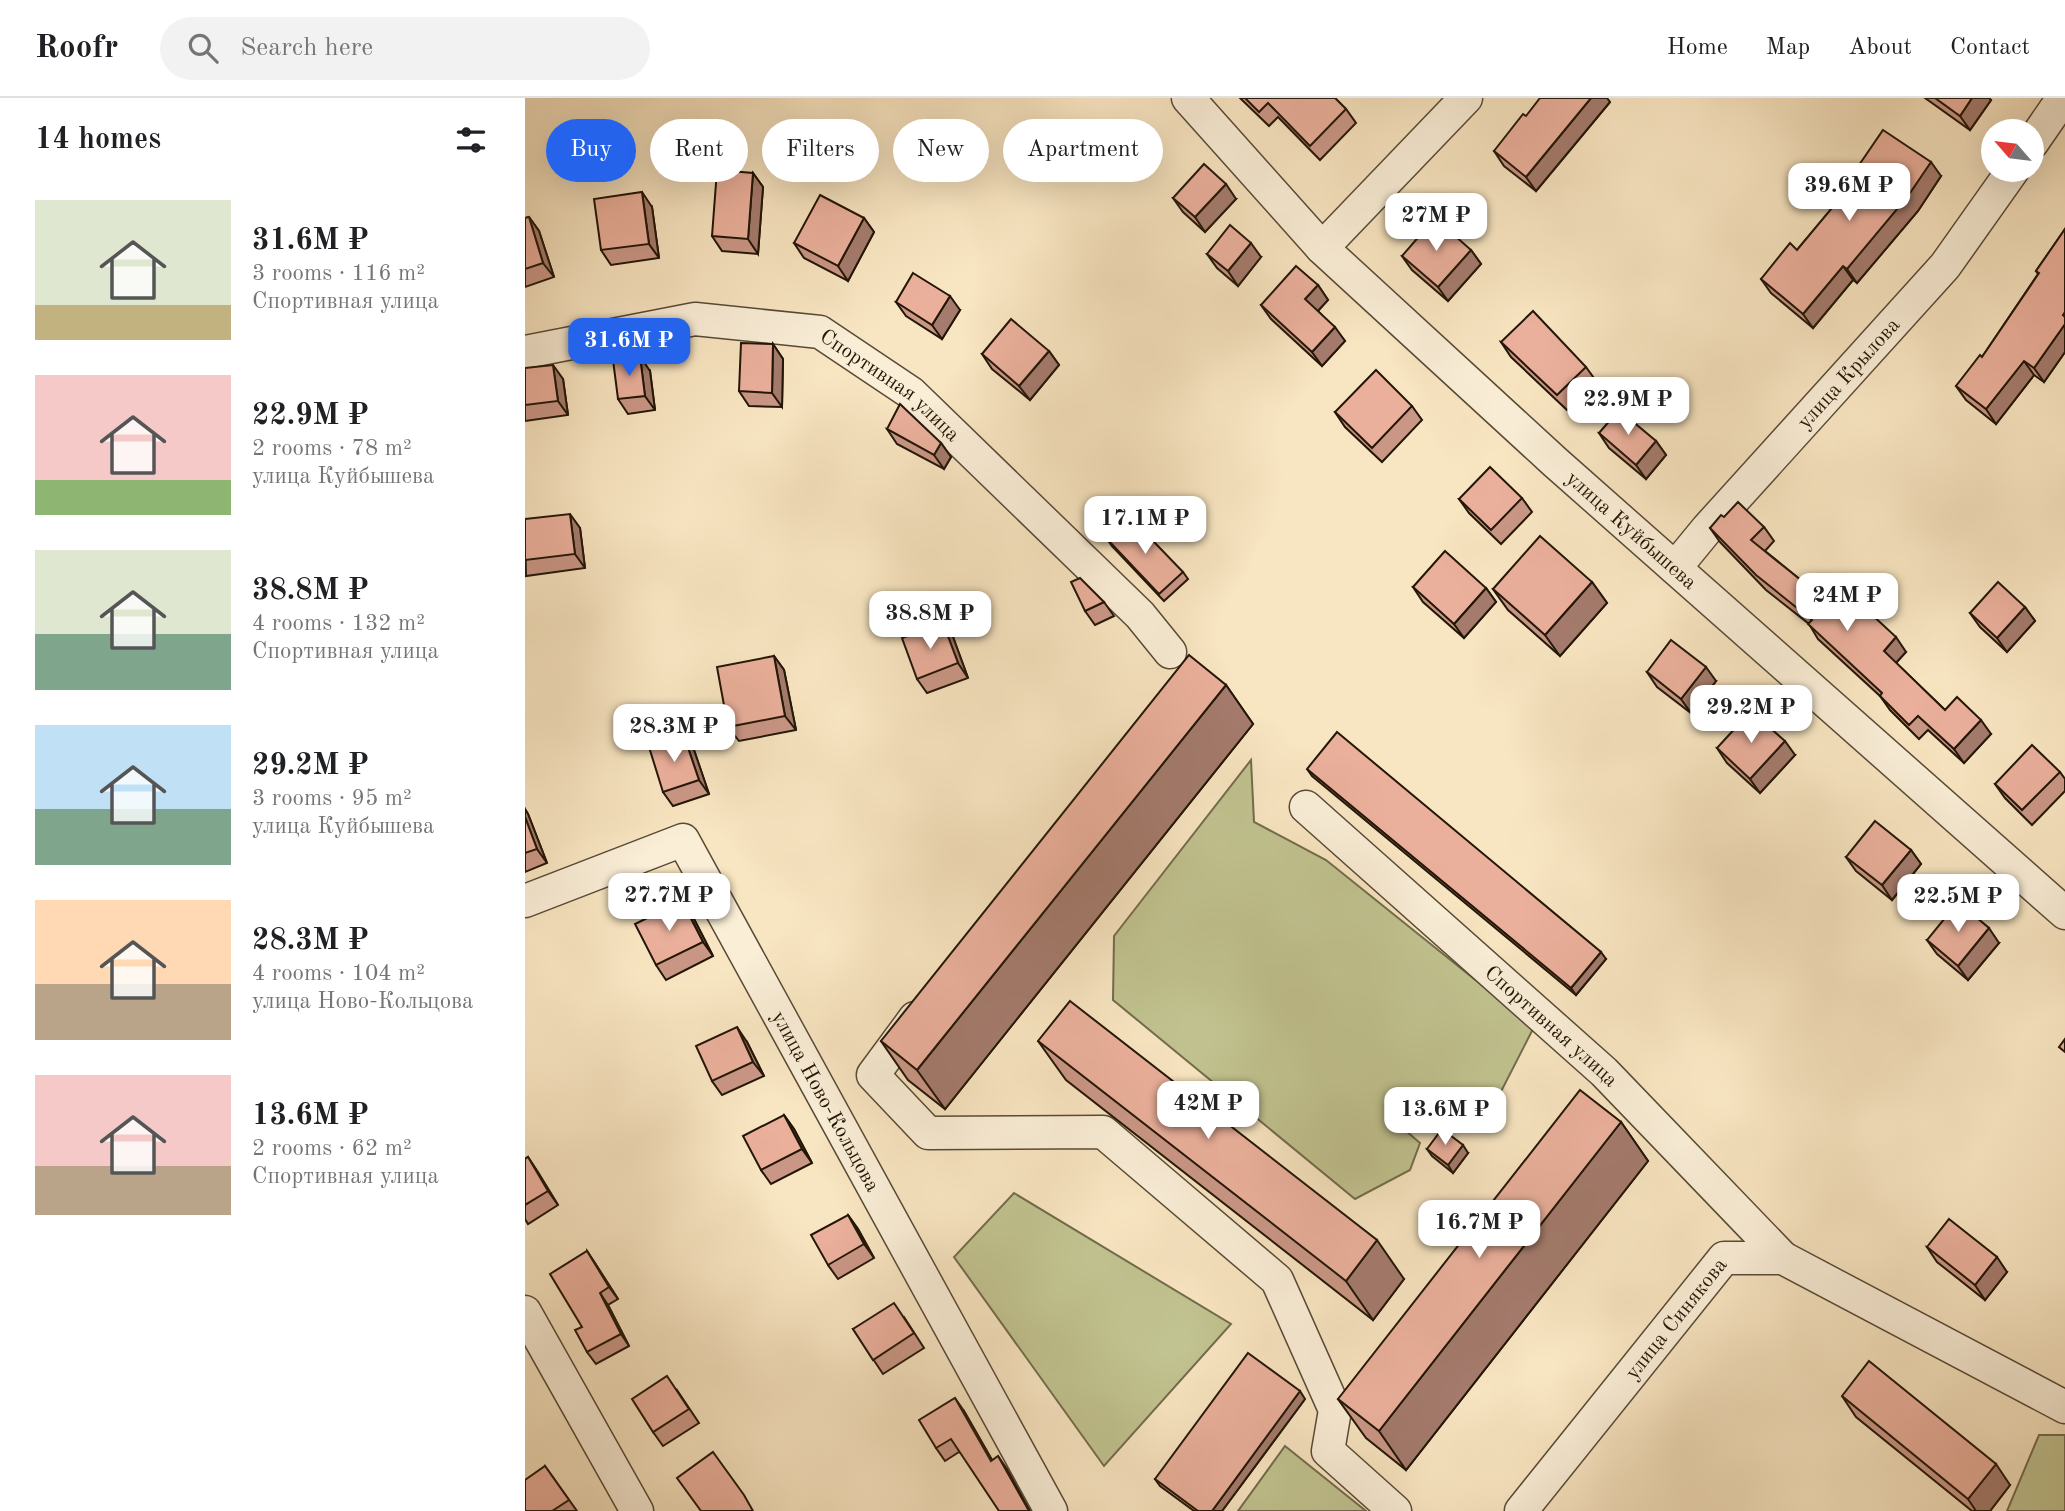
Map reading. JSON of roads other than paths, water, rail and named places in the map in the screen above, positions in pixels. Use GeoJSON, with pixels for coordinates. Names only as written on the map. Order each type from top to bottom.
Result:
{"type":"FeatureCollection","features":[{"type":"Feature","properties":{"kind":"street","name":"улица Куйбышева"},"geometry":{"type":"LineString","coordinates":[[1188,98],[1322,248],[1555,462],[2065,913]]}},
{"type":"Feature","properties":{"kind":"street"},"geometry":{"type":"LineString","coordinates":[[1322,248],[1466,98]]}},
{"type":"Feature","properties":{"kind":"street"},"geometry":{"type":"LineString","coordinates":[[2044,126],[2063,98]]}},
{"type":"Feature","properties":{"kind":"street","name":"улица Крылова"},"geometry":{"type":"LineString","coordinates":[[1675,568],[1707,529],[1945,266],[2004,182]]}},
{"type":"Feature","properties":{"kind":"street","name":"Спортивная улица"},"geometry":{"type":"LineString","coordinates":[[525,352],[695,319],[820,332],[911,393],[1140,615],[1170,652]]}},
{"type":"Feature","properties":{"kind":"street","name":"Спортивная улица"},"geometry":{"type":"LineString","coordinates":[[1306,807],[1783,1258]]}},
{"type":"Feature","properties":{"kind":"street","name":"улица Ново-Кольцова"},"geometry":{"type":"LineString","coordinates":[[525,901],[683,840],[1051,1511]]}},
{"type":"Feature","properties":{"kind":"street"},"geometry":{"type":"LineString","coordinates":[[931,998],[873,1075],[928,1132],[1103,1132],[1277,1280],[1344,1399],[1328,1451],[1395,1511]]}},
{"type":"Feature","properties":{"kind":"street","name":"улица Синякова"},"geometry":{"type":"LineString","coordinates":[[1521,1511],[1724,1258],[1783,1258],[2065,1407]]}},
{"type":"Feature","properties":{"kind":"street"},"geometry":{"type":"LineString","coordinates":[[525,1312],[637,1511]]}}]}
